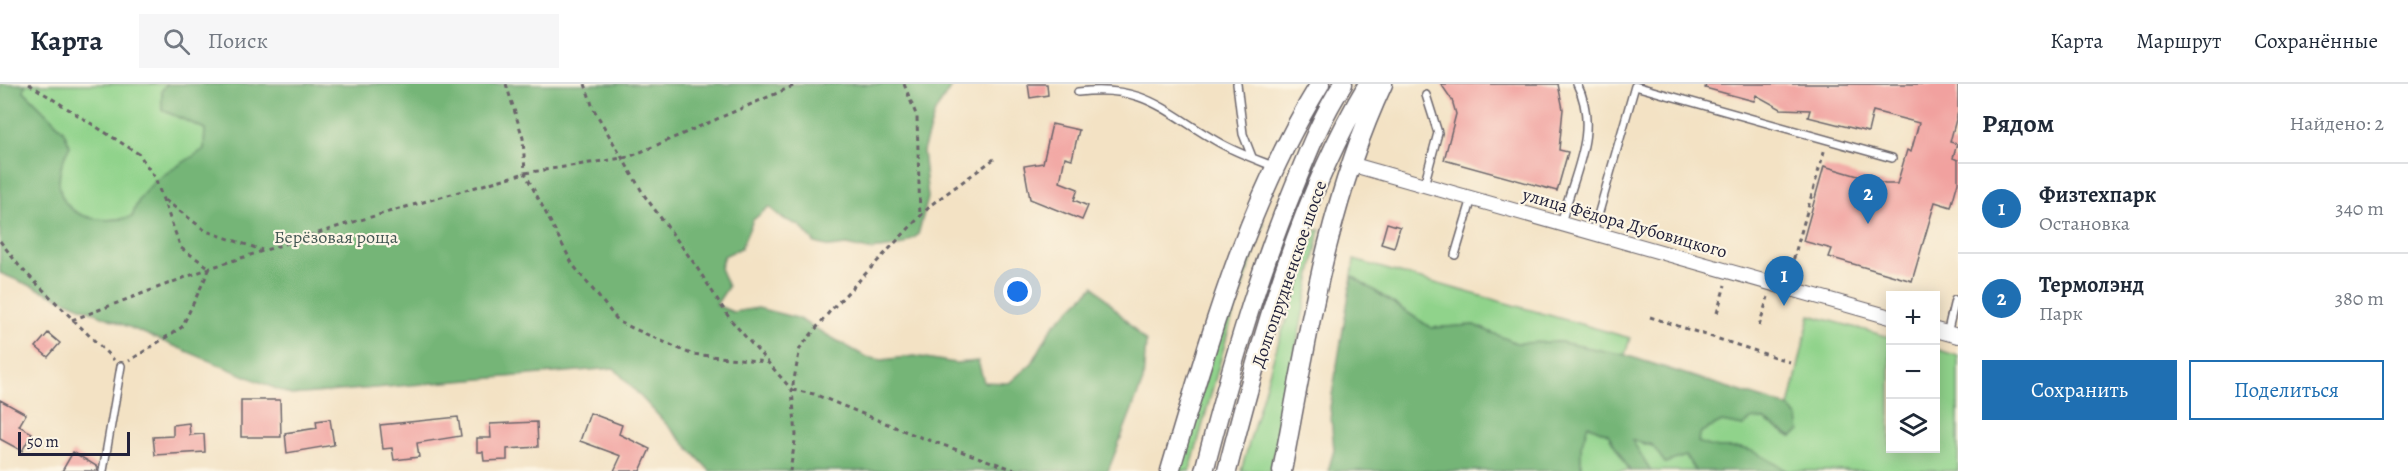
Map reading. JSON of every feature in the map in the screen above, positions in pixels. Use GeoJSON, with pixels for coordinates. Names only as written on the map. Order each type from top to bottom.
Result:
{"type":"FeatureCollection","features":[{"type":"Feature","properties":{"kind":"main road"},"geometry":{"type":"LineString","coordinates":[[1170,471],[1222,299],[1273,166],[1320,84]]}},
{"type":"Feature","properties":{"kind":"main road","name":"Долгопрудненское шоссе"},"geometry":{"type":"LineString","coordinates":[[1204,471],[1216,423],[1282,216],[1310,146],[1343,84]]}},
{"type":"Feature","properties":{"kind":"main road","name":"Долгопрудненское шоссе"},"geometry":{"type":"LineString","coordinates":[[1227,471],[1238,429],[1303,224],[1331,156],[1368,84]]}},
{"type":"Feature","properties":{"kind":"main road"},"geometry":{"type":"LineString","coordinates":[[1282,471],[1325,251],[1350,164],[1383,84]]}},
{"type":"Feature","properties":{"kind":"street","name":"улица Фёдора Дубовицкого"},"geometry":{"type":"LineString","coordinates":[[1350,164],[1886,317]]}},
{"type":"Feature","properties":{"kind":"lane"},"geometry":{"type":"LineString","coordinates":[[1237,84],[1243,134],[1252,157]]}},
{"type":"Feature","properties":{"kind":"lane"},"geometry":{"type":"LineString","coordinates":[[1561,224],[1587,135],[1586,110],[1576,84]]}},
{"type":"Feature","properties":{"kind":"lane"},"geometry":{"type":"LineString","coordinates":[[1593,233],[1635,86],[1892,158]]}},
{"type":"Feature","properties":{"kind":"lane"},"geometry":{"type":"LineString","coordinates":[[1078,92],[1104,87],[1132,90],[1161,104],[1218,142],[1273,166]]}},
{"type":"Feature","properties":{"kind":"lane"},"geometry":{"type":"LineString","coordinates":[[1424,185],[1438,133],[1426,95]]}},
{"type":"Feature","properties":{"kind":"lane"},"geometry":{"type":"LineString","coordinates":[[1455,255],[1472,198]]}},
{"type":"Feature","properties":{"kind":"lane"},"geometry":{"type":"LineString","coordinates":[[1947,334],[1955,300]]}},
{"type":"Feature","properties":{"kind":"lane"},"geometry":{"type":"LineString","coordinates":[[102,471],[121,366]]}},
{"type":"Feature","properties":{"kind":"path"},"geometry":{"type":"LineString","coordinates":[[29,84],[139,154],[155,178],[181,248],[210,268]]}},
{"type":"Feature","properties":{"kind":"path"},"geometry":{"type":"LineString","coordinates":[[506,84],[523,138],[525,173],[573,265],[619,322],[691,354],[769,362]]}},
{"type":"Feature","properties":{"kind":"path"},"geometry":{"type":"LineString","coordinates":[[585,84],[593,108],[644,195],[694,263],[730,319],[792,390],[814,394],[917,436],[1018,471]]}},
{"type":"Feature","properties":{"kind":"path"},"geometry":{"type":"LineString","coordinates":[[72,320],[264,250],[525,173],[622,159],[798,84]]}},
{"type":"Feature","properties":{"kind":"path"},"geometry":{"type":"LineString","coordinates":[[904,84],[917,117],[920,217]]}},
{"type":"Feature","properties":{"kind":"path"},"geometry":{"type":"LineString","coordinates":[[1791,268],[1827,141]]}},
{"type":"Feature","properties":{"kind":"path"},"geometry":{"type":"LineString","coordinates":[[790,471],[796,435],[792,390],[800,348],[831,310],[932,204],[994,159]]}},
{"type":"Feature","properties":{"kind":"path"},"geometry":{"type":"LineString","coordinates":[[163,199],[206,231],[264,250]]}},
{"type":"Feature","properties":{"kind":"path"},"geometry":{"type":"LineString","coordinates":[[0,241],[20,267],[121,366],[182,327],[210,268]]}},
{"type":"Feature","properties":{"kind":"path"},"geometry":{"type":"LineString","coordinates":[[1717,313],[1725,285]]}},
{"type":"Feature","properties":{"kind":"path"},"geometry":{"type":"LineString","coordinates":[[1760,326],[1768,297]]}},
{"type":"Feature","properties":{"kind":"path"},"geometry":{"type":"LineString","coordinates":[[1650,317],[1790,362]]}},
{"type":"Feature","properties":{"kind":"green space","name":"Берёзовая роща"},"geometry":{"type":"Polygon","coordinates":[[[0,84],[25,84],[24,91],[63,130],[70,146],[62,165],[59,182],[62,196],[69,207],[95,219],[113,220],[132,217],[143,194],[152,185],[204,149],[205,129],[162,110],[162,90],[167,84],[953,84],[935,112],[923,151],[928,198],[918,235],[903,245],[888,248],[869,250],[846,245],[830,247],[815,243],[800,226],[782,218],[769,207],[753,220],[741,248],[724,256],[720,268],[728,287],[716,305],[733,312],[758,308],[797,318],[866,357],[882,360],[914,356],[955,363],[978,361],[984,382],[1009,383],[1032,363],[1053,326],[1094,286],[1146,342],[1143,381],[1108,471],[710,471],[614,368],[291,395],[0,273],[0,84]]]}},
{"type":"Feature","properties":{"kind":"green space"},"geometry":{"type":"Polygon","coordinates":[[[25,84],[167,84],[162,90],[162,110],[205,129],[204,149],[151,185],[143,194],[132,217],[113,220],[80,215],[69,207],[62,196],[59,182],[62,166],[70,146],[63,130],[24,91],[25,84]]]}},
{"type":"Feature","properties":{"kind":"green space"},"geometry":{"type":"Polygon","coordinates":[[[1259,221],[1264,223],[1230,325],[1190,471],[1177,471],[1226,312],[1259,221]]]}},
{"type":"Feature","properties":{"kind":"green space"},"geometry":{"type":"Polygon","coordinates":[[[1316,230],[1320,230],[1271,471],[1241,471],[1274,356],[1316,230]]]}},
{"type":"Feature","properties":{"kind":"green space"},"geometry":{"type":"Polygon","coordinates":[[[1354,260],[1630,338],[1625,355],[1560,342],[1516,343],[1474,325],[1431,328],[1352,276],[1354,260]]]}},
{"type":"Feature","properties":{"kind":"green space"},"geometry":{"type":"Polygon","coordinates":[[[1352,276],[1431,328],[1474,325],[1516,343],[1560,342],[1625,355],[1789,407],[1798,418],[1800,431],[1792,437],[1764,420],[1752,419],[1743,426],[1722,422],[1701,432],[1698,442],[1712,447],[1751,451],[1788,471],[1695,471],[1686,456],[1665,463],[1652,445],[1632,440],[1651,471],[1630,471],[1608,434],[1588,425],[1581,446],[1581,471],[1328,471],[1334,450],[1330,407],[1352,276]]]}},
{"type":"Feature","properties":{"kind":"green space"},"geometry":{"type":"Polygon","coordinates":[[[1810,315],[1886,336],[1886,453],[1940,453],[1940,350],[1958,356],[1958,471],[1788,471],[1742,448],[1718,450],[1697,442],[1701,432],[1722,422],[1743,426],[1752,419],[1764,420],[1791,437],[1798,418],[1789,407],[1810,315]]]}},
{"type":"Feature","properties":{"kind":"green space"},"geometry":{"type":"Polygon","coordinates":[[[1587,425],[1608,434],[1630,471],[1581,471],[1581,446],[1587,425]]]}},
{"type":"Feature","properties":{"kind":"green space"},"geometry":{"type":"Polygon","coordinates":[[[1631,440],[1686,456],[1695,471],[1651,471],[1631,440]]]}},
{"type":"Feature","properties":{"kind":"building"},"geometry":{"type":"Polygon","coordinates":[[[1028,84],[1047,84],[1048,95],[1030,98],[1028,84]]]}},
{"type":"Feature","properties":{"kind":"building"},"geometry":{"type":"Polygon","coordinates":[[[1441,84],[1558,84],[1563,109],[1559,150],[1568,152],[1557,191],[1444,160],[1456,114],[1452,100],[1441,84]]]}},
{"type":"Feature","properties":{"kind":"building"},"geometry":{"type":"Polygon","coordinates":[[[1706,84],[1958,84],[1958,112],[1950,142],[1957,144],[1953,158],[1958,160],[1958,182],[1951,207],[1935,202],[1912,281],[1829,257],[1832,249],[1803,241],[1824,166],[1885,184],[1897,184],[1907,150],[1911,152],[1919,123],[1873,111],[1868,132],[1808,117],[1810,110],[1781,109],[1756,95],[1754,101],[1705,88],[1706,84]]]}},
{"type":"Feature","properties":{"kind":"building"},"geometry":{"type":"Polygon","coordinates":[[[1052,124],[1079,130],[1072,159],[1065,157],[1060,182],[1078,189],[1074,200],[1088,206],[1082,220],[1030,199],[1024,166],[1043,163],[1052,124]]]}},
{"type":"Feature","properties":{"kind":"building"},"geometry":{"type":"Polygon","coordinates":[[[1387,223],[1400,227],[1394,248],[1381,244],[1387,223]]]}},
{"type":"Feature","properties":{"kind":"building"},"geometry":{"type":"Polygon","coordinates":[[[48,333],[60,343],[48,357],[36,347],[48,333]]]}},
{"type":"Feature","properties":{"kind":"building"},"geometry":{"type":"Polygon","coordinates":[[[0,400],[26,414],[19,426],[32,433],[22,451],[0,439],[0,400]]]}},
{"type":"Feature","properties":{"kind":"building"},"geometry":{"type":"Polygon","coordinates":[[[241,400],[280,400],[281,437],[241,437],[241,400]]]}},
{"type":"Feature","properties":{"kind":"building"},"geometry":{"type":"Polygon","coordinates":[[[590,413],[622,425],[619,434],[650,449],[640,471],[614,471],[621,456],[580,441],[590,413]]]}},
{"type":"Feature","properties":{"kind":"building"},"geometry":{"type":"Polygon","coordinates":[[[458,417],[461,436],[417,443],[419,457],[394,460],[392,448],[383,449],[380,425],[458,417]]]}},
{"type":"Feature","properties":{"kind":"building"},"geometry":{"type":"Polygon","coordinates":[[[330,419],[334,445],[287,453],[285,433],[317,428],[316,421],[330,419]]]}},
{"type":"Feature","properties":{"kind":"building"},"geometry":{"type":"Polygon","coordinates":[[[537,422],[538,447],[507,449],[507,460],[484,461],[483,452],[477,452],[477,438],[491,438],[490,424],[537,422]]]}},
{"type":"Feature","properties":{"kind":"building"},"geometry":{"type":"Polygon","coordinates":[[[189,423],[190,435],[204,434],[205,452],[155,455],[153,437],[173,436],[173,425],[189,423]]]}},
{"type":"Feature","properties":{"kind":"building"},"geometry":{"type":"Polygon","coordinates":[[[73,452],[98,467],[97,471],[62,471],[73,452]]]}},
{"type":"Feature","properties":{"kind":"place","name":"Термолэнд"},"geometry":{"type":"Point","coordinates":[1868,224]}},
{"type":"Feature","properties":{"kind":"place","name":"Физтехпарк"},"geometry":{"type":"Point","coordinates":[1784,306]}}]}
